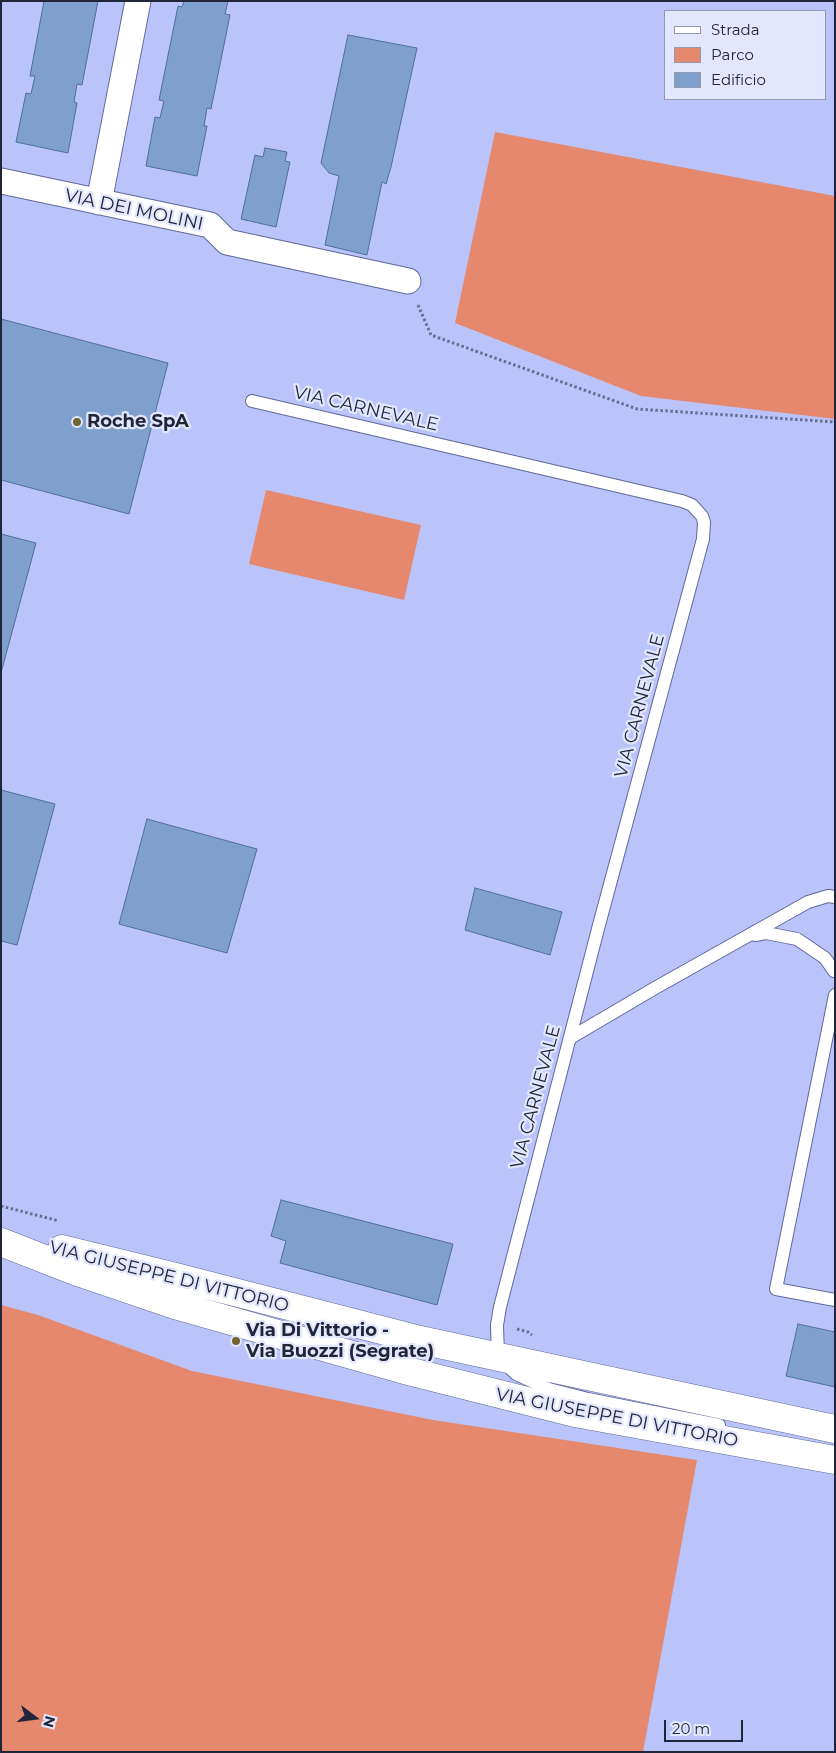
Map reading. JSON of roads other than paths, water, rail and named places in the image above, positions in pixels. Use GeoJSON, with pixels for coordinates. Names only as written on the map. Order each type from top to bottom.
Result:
{"type":"FeatureCollection","features":[{"type":"Feature","properties":{"kind":"main road","name":"VIA GIUSEPPE DI VITTORIO"},"geometry":{"type":"LineString","coordinates":[[1,1240],[54,1248],[157,1272],[420,1340],[835,1428]]}},
{"type":"Feature","properties":{"kind":"main road","name":"VIA GIUSEPPE DI VITTORIO"},"geometry":{"type":"LineString","coordinates":[[1,1240],[75,1271],[175,1305],[412,1372],[575,1413],[835,1460]]}},
{"type":"Feature","properties":{"kind":"street"},"geometry":{"type":"LineString","coordinates":[[99,202],[138,1]]}},
{"type":"Feature","properties":{"kind":"street","name":"VIA DEI MOLINI"},"geometry":{"type":"LineString","coordinates":[[1,181],[210,225],[227,242],[408,281]]}},
{"type":"Feature","properties":{"kind":"lane","name":"VIA CARNEVALE"},"geometry":{"type":"LineString","coordinates":[[252,401],[682,501],[692,505],[702,516],[704,522],[702,539],[500,1307],[497,1325],[498,1357]]}},
{"type":"Feature","properties":{"kind":"lane"},"geometry":{"type":"LineString","coordinates":[[570,1038],[808,902],[828,896],[835,897]]}},
{"type":"Feature","properties":{"kind":"lane"},"geometry":{"type":"LineString","coordinates":[[750,936],[766,933],[797,939],[825,958],[834,973]]}},
{"type":"Feature","properties":{"kind":"lane"},"geometry":{"type":"LineString","coordinates":[[835,995],[776,1289],[835,1300]]}},
{"type":"Feature","properties":{"kind":"lane"},"geometry":{"type":"LineString","coordinates":[[498,1357],[516,1374],[549,1389],[588,1399],[730,1428]]}},
{"type":"Feature","properties":{"kind":"lane"},"geometry":{"type":"LineString","coordinates":[[768,1435],[776,1437],[802,1454]]}},
{"type":"Feature","properties":{"kind":"place","name":"Roche SpA"},"geometry":{"type":"Point","coordinates":[77,422]}},
{"type":"Feature","properties":{"kind":"place","name":"Via Di Vittorio - Via Buozzi (Segrate)"},"geometry":{"type":"Point","coordinates":[236,1341]}}]}
